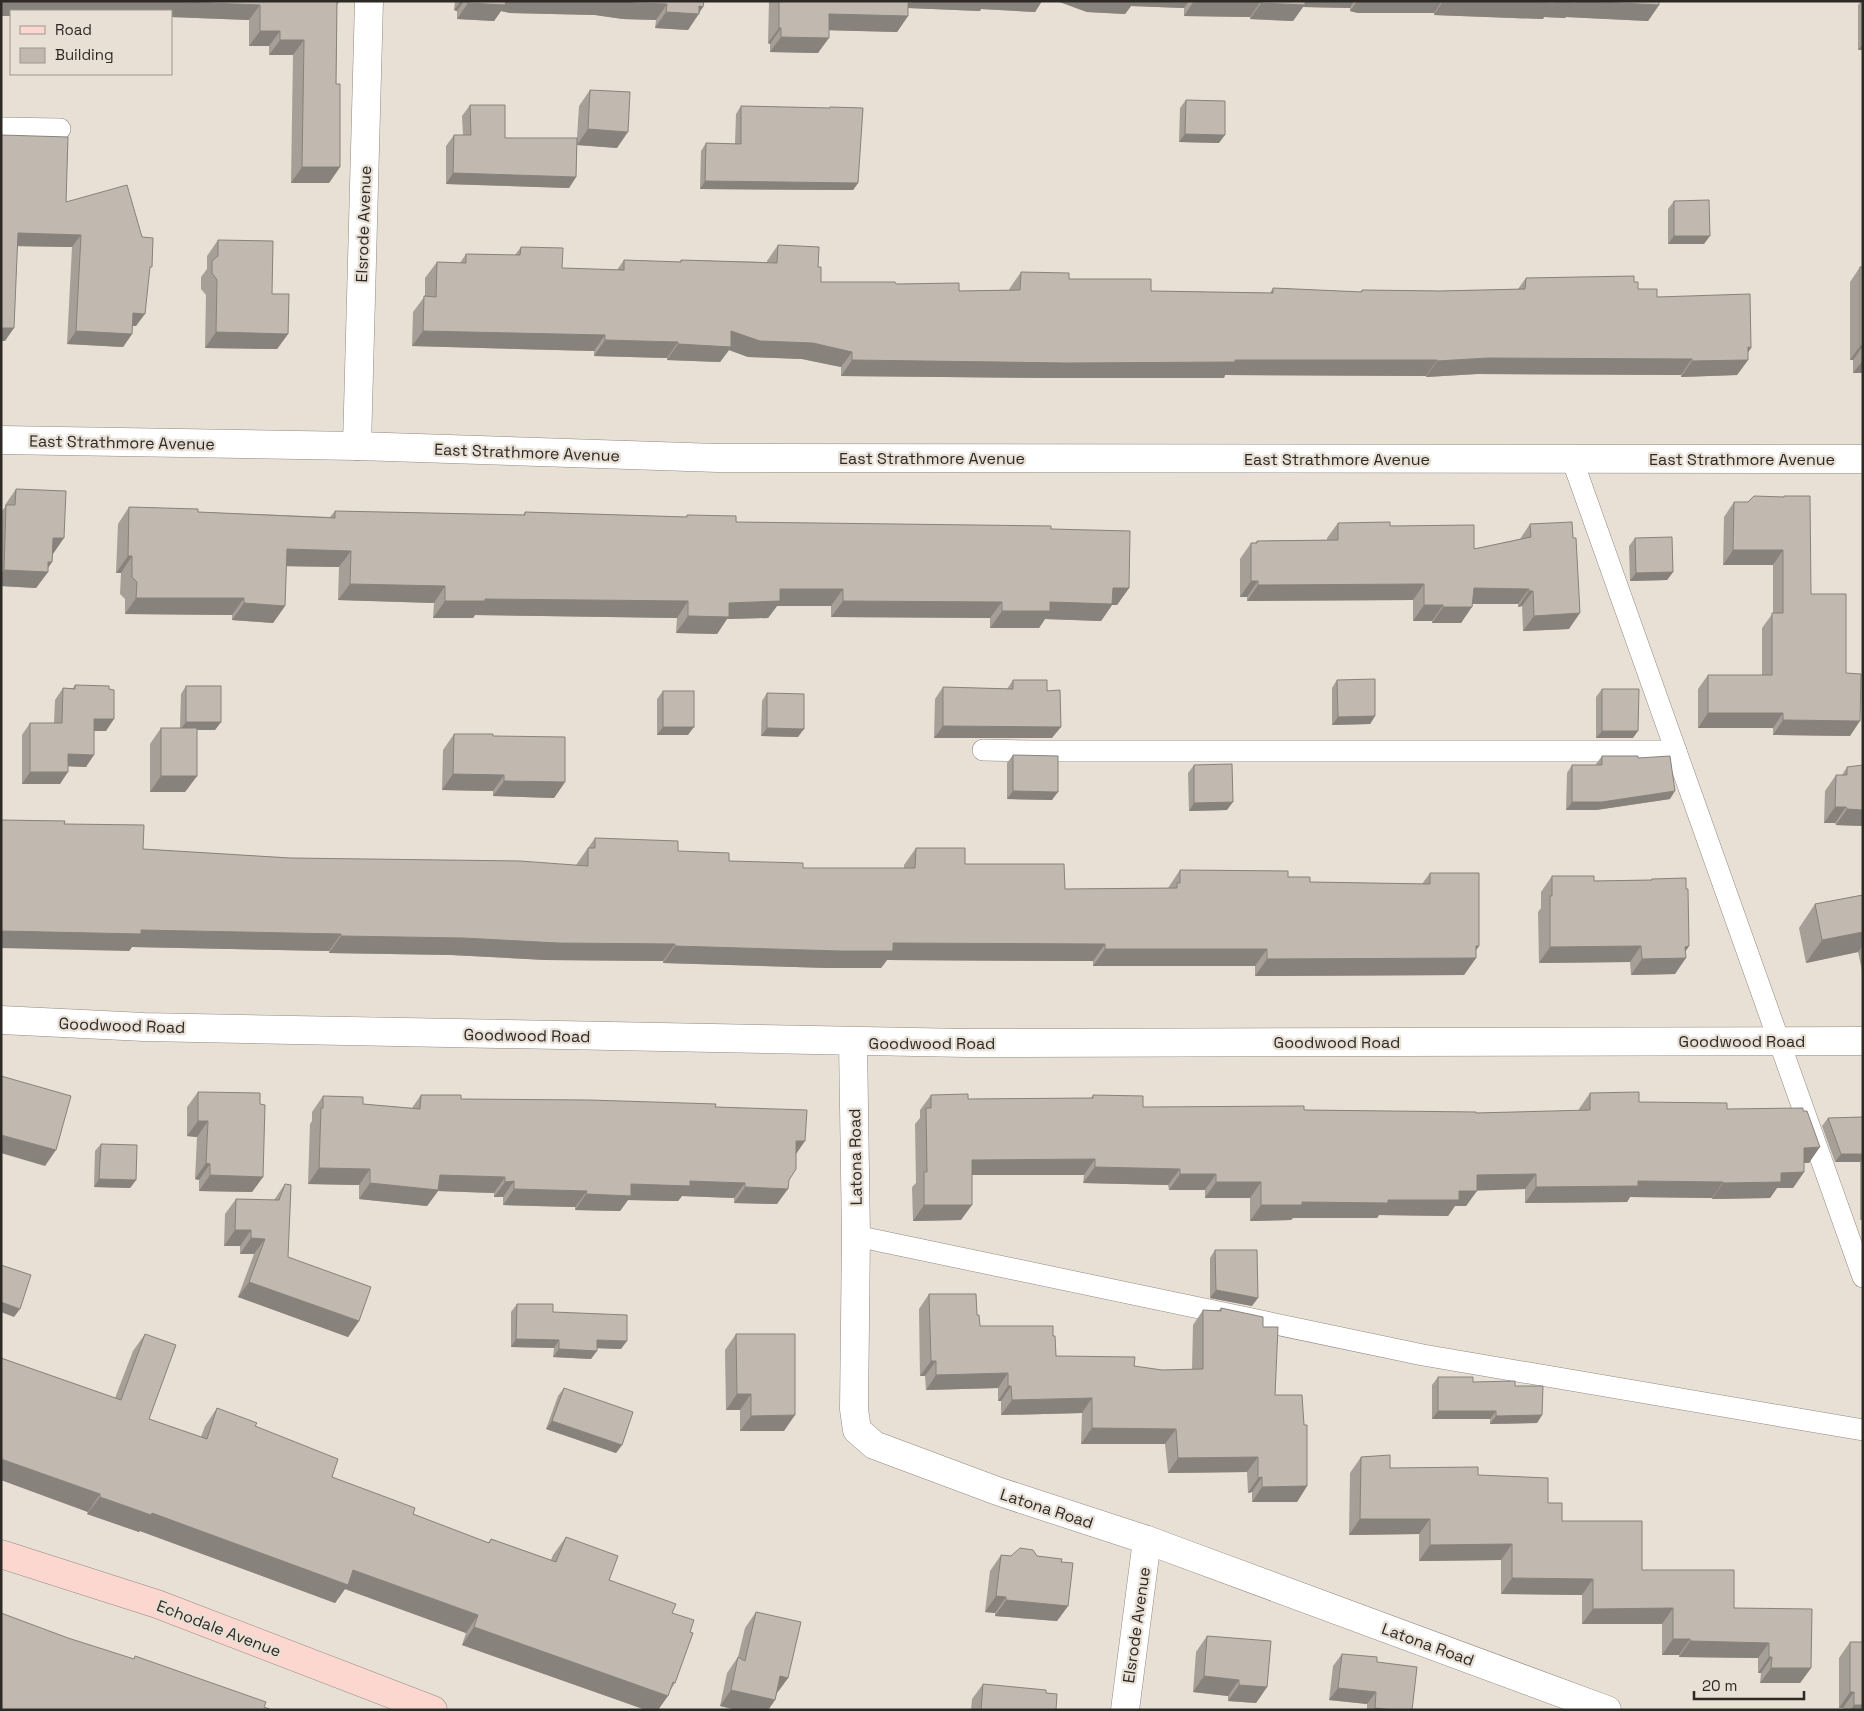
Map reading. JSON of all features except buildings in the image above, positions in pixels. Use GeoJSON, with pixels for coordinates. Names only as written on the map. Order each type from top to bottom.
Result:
{"type":"FeatureCollection","features":[{"type":"Feature","properties":{"kind":"main road","name":"Echodale Avenue"},"geometry":{"type":"LineString","coordinates":[[1,1554],[157,1604],[433,1710]]}},
{"type":"Feature","properties":{"kind":"street","name":"Elsrode Avenue"},"geometry":{"type":"LineString","coordinates":[[357,446],[369,1]]}},
{"type":"Feature","properties":{"kind":"street","name":"East Strathmore Avenue"},"geometry":{"type":"LineString","coordinates":[[1,440],[357,446],[718,458],[1572,459],[1860,465]]}},
{"type":"Feature","properties":{"kind":"street","name":"Goodwood Road"},"geometry":{"type":"LineString","coordinates":[[1,1020],[144,1027],[853,1042],[1863,1041]]}},
{"type":"Feature","properties":{"kind":"street","name":"Latona Road"},"geometry":{"type":"LineString","coordinates":[[853,1042],[856,1236],[854,1409],[857,1430],[874,1445],[1000,1492],[1148,1540],[1607,1710]]}},
{"type":"Feature","properties":{"kind":"street","name":"Elsrode Avenue"},"geometry":{"type":"LineString","coordinates":[[1125,1710],[1148,1540]]}},
{"type":"Feature","properties":{"kind":"lane"},"geometry":{"type":"LineString","coordinates":[[1,128],[60,129]]}},
{"type":"Feature","properties":{"kind":"lane"},"geometry":{"type":"LineString","coordinates":[[1572,459],[1863,1277]]}},
{"type":"Feature","properties":{"kind":"lane"},"geometry":{"type":"LineString","coordinates":[[983,750],[1676,752]]}},
{"type":"Feature","properties":{"kind":"lane"},"geometry":{"type":"LineString","coordinates":[[856,1236],[1423,1355],[1863,1430]]}}]}
